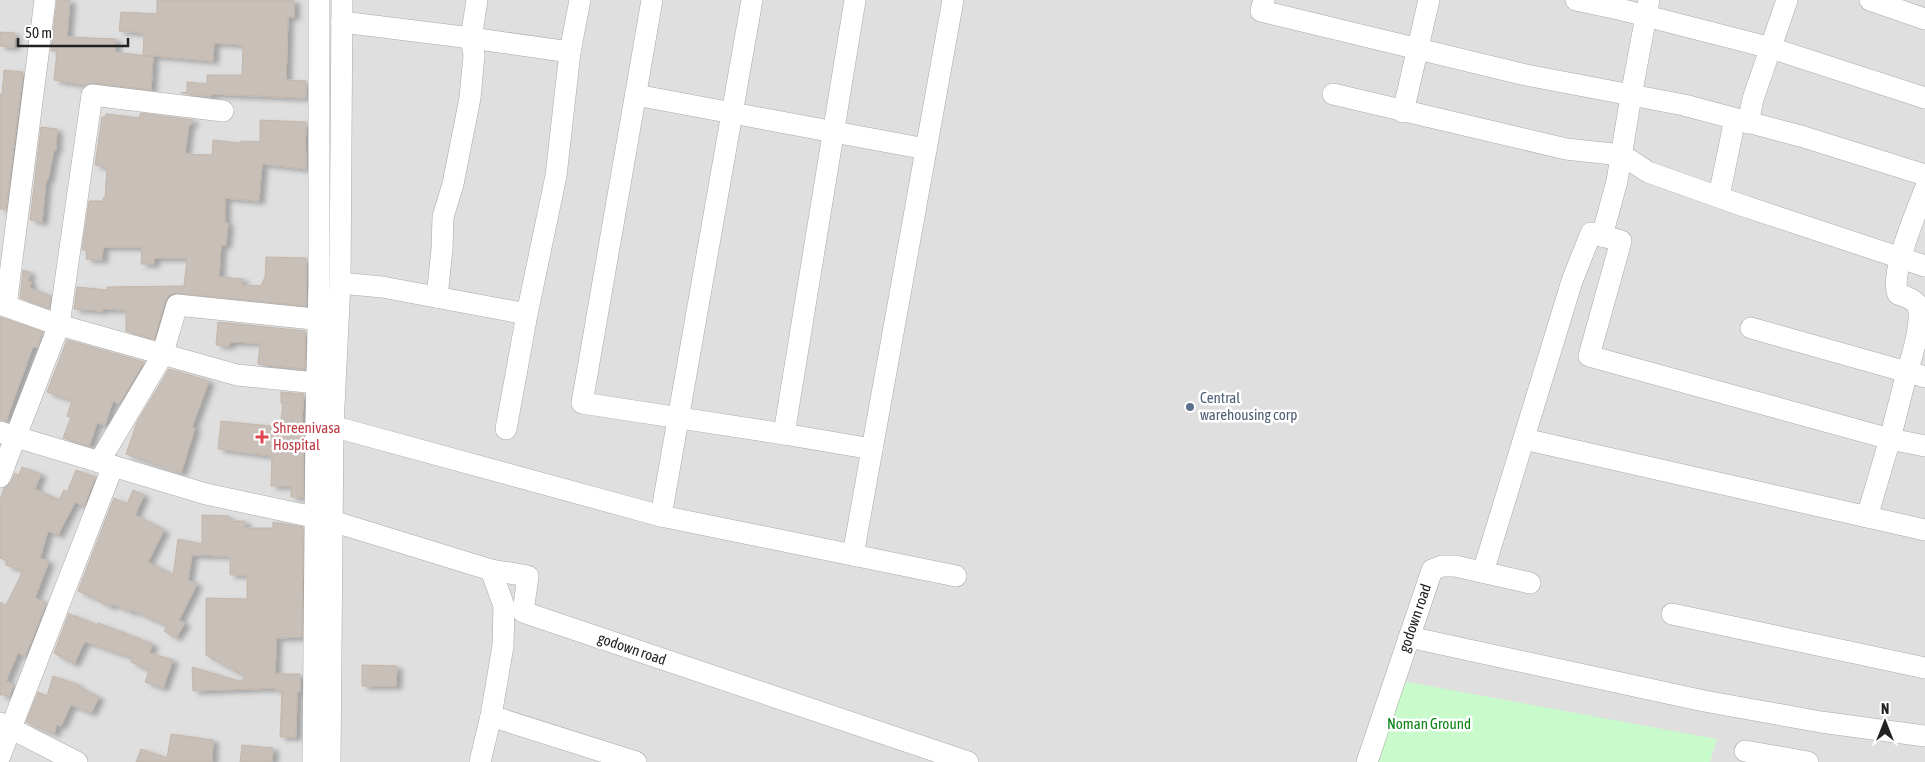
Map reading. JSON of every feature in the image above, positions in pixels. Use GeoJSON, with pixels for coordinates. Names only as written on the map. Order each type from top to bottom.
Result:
{"type":"FeatureCollection","features":[{"type":"Feature","properties":{"kind":"street"},"geometry":{"type":"LineString","coordinates":[[45,0],[3,305],[59,325],[237,375],[317,383]]}},
{"type":"Feature","properties":{"kind":"street"},"geometry":{"type":"LineString","coordinates":[[319,0],[328,321],[324,424],[324,519],[330,762]]}},
{"type":"Feature","properties":{"kind":"street"},"geometry":{"type":"LineString","coordinates":[[324,424],[317,383],[328,321],[340,283],[342,0]]}},
{"type":"Feature","properties":{"kind":"street"},"geometry":{"type":"LineString","coordinates":[[437,297],[442,249],[442,217],[453,184],[470,98],[474,55],[471,38],[477,0]]}},
{"type":"Feature","properties":{"kind":"street"},"geometry":{"type":"LineString","coordinates":[[506,429],[527,314],[556,176],[570,52],[580,0]]}},
{"type":"Feature","properties":{"kind":"street"},"geometry":{"type":"LineString","coordinates":[[652,0],[582,403],[872,449]]}},
{"type":"Feature","properties":{"kind":"street"},"geometry":{"type":"LineString","coordinates":[[661,516],[752,0]]}},
{"type":"Feature","properties":{"kind":"street"},"geometry":{"type":"LineString","coordinates":[[784,434],[855,0]]}},
{"type":"Feature","properties":{"kind":"street"},"geometry":{"type":"LineString","coordinates":[[853,555],[953,0]]}},
{"type":"Feature","properties":{"kind":"street"},"geometry":{"type":"LineString","coordinates":[[1264,0],[1262,10],[1417,50],[1526,75],[1684,105],[1804,137],[1925,175]]}},
{"type":"Feature","properties":{"kind":"street"},"geometry":{"type":"LineString","coordinates":[[1402,112],[1429,0]]}},
{"type":"Feature","properties":{"kind":"street"},"geometry":{"type":"LineString","coordinates":[[1576,0],[1623,10],[1648,9],[1925,98]]}},
{"type":"Feature","properties":{"kind":"street"},"geometry":{"type":"LineString","coordinates":[[1719,196],[1741,121],[1753,99],[1787,0]]}},
{"type":"Feature","properties":{"kind":"street"},"geometry":{"type":"LineString","coordinates":[[1870,0],[1925,19]]}},
{"type":"Feature","properties":{"kind":"street"},"geometry":{"type":"LineString","coordinates":[[1602,236],[1618,181],[1631,96],[1648,9]]}},
{"type":"Feature","properties":{"kind":"street"},"geometry":{"type":"LineString","coordinates":[[342,22],[570,52]]}},
{"type":"Feature","properties":{"kind":"street"},"geometry":{"type":"LineString","coordinates":[[1333,94],[1402,112],[1566,149],[1622,156],[1648,172],[1925,266]]}},
{"type":"Feature","properties":{"kind":"street"},"geometry":{"type":"LineString","coordinates":[[0,477],[8,435],[59,325],[92,95],[223,111]]}},
{"type":"Feature","properties":{"kind":"street"},"geometry":{"type":"LineString","coordinates":[[636,95],[926,149]]}},
{"type":"Feature","properties":{"kind":"street"},"geometry":{"type":"LineString","coordinates":[[1867,517],[1890,439],[1916,374],[1921,310],[1917,303],[1898,294],[1895,288],[1900,258],[1925,189]]}},
{"type":"Feature","properties":{"kind":"street"},"geometry":{"type":"LineString","coordinates":[[1484,572],[1572,281],[1591,233],[1622,241],[1590,356],[1890,439],[1925,446]]}},
{"type":"Feature","properties":{"kind":"street"},"geometry":{"type":"LineString","coordinates":[[340,283],[382,287],[527,314]]}},
{"type":"Feature","properties":{"kind":"street"},"geometry":{"type":"LineString","coordinates":[[0,756],[5,726],[106,464],[162,355],[177,305],[328,321]]}},
{"type":"Feature","properties":{"kind":"street"},"geometry":{"type":"LineString","coordinates":[[1752,328],[1916,374]]}},
{"type":"Feature","properties":{"kind":"street"},"geometry":{"type":"LineString","coordinates":[[324,424],[661,516],[956,576]]}},
{"type":"Feature","properties":{"kind":"street","name":"godown road"},"geometry":{"type":"LineString","coordinates":[[8,435],[206,494],[324,519],[492,570],[528,576],[523,612],[968,762]]}},
{"type":"Feature","properties":{"kind":"street"},"geometry":{"type":"LineString","coordinates":[[1524,439],[1925,530]]}},
{"type":"Feature","properties":{"kind":"street"},"geometry":{"type":"LineString","coordinates":[[313,762],[324,519]]}},
{"type":"Feature","properties":{"kind":"street","name":"godown road"},"geometry":{"type":"LineString","coordinates":[[1367,762],[1432,570],[1442,566],[1455,566],[1530,583]]}},
{"type":"Feature","properties":{"kind":"street"},"geometry":{"type":"LineString","coordinates":[[480,762],[492,716],[503,646],[504,606],[492,570]]}},
{"type":"Feature","properties":{"kind":"street"},"geometry":{"type":"LineString","coordinates":[[1672,614],[1925,668]]}},
{"type":"Feature","properties":{"kind":"street"},"geometry":{"type":"LineString","coordinates":[[1409,637],[1704,701],[1821,722],[1925,736]]}},
{"type":"Feature","properties":{"kind":"street"},"geometry":{"type":"LineString","coordinates":[[492,716],[636,762]]}},
{"type":"Feature","properties":{"kind":"street"},"geometry":{"type":"LineString","coordinates":[[5,726],[77,762]]}},
{"type":"Feature","properties":{"kind":"street"},"geometry":{"type":"LineString","coordinates":[[1745,751],[1808,762]]}},
{"type":"Feature","properties":{"kind":"shaded area"},"geometry":{"type":"Polygon","coordinates":[[[0,0],[1925,0],[1925,762],[0,762],[0,0]]]}},
{"type":"Feature","properties":{"kind":"green space","name":"Noman Ground"},"geometry":{"type":"Polygon","coordinates":[[[1402,681],[1717,739],[1710,762],[1379,762],[1402,681]]]}},
{"type":"Feature","properties":{"kind":"building"},"geometry":{"type":"Polygon","coordinates":[[[57,0],[70,0],[67,37],[116,39],[115,52],[153,57],[151,90],[94,83],[85,85],[54,80],[57,51],[51,51],[57,0]]]}},
{"type":"Feature","properties":{"kind":"building"},"geometry":{"type":"Polygon","coordinates":[[[157,0],[294,0],[294,17],[288,17],[286,80],[306,81],[306,98],[211,94],[211,97],[181,93],[187,92],[187,82],[207,84],[207,75],[242,75],[243,45],[214,43],[213,61],[143,55],[144,33],[119,31],[121,12],[157,14],[157,0]]]}},
{"type":"Feature","properties":{"kind":"building"},"geometry":{"type":"Polygon","coordinates":[[[0,32],[15,33],[14,47],[0,46],[0,32]]]}},
{"type":"Feature","properties":{"kind":"building"},"geometry":{"type":"Polygon","coordinates":[[[4,70],[23,72],[6,209],[0,209],[0,94],[2,94],[4,70]]]}},
{"type":"Feature","properties":{"kind":"building"},"geometry":{"type":"Polygon","coordinates":[[[140,113],[193,120],[192,124],[189,124],[185,154],[212,155],[213,140],[240,143],[241,141],[260,142],[260,120],[306,122],[306,169],[262,164],[259,201],[225,198],[225,223],[228,223],[226,245],[221,245],[219,277],[243,279],[242,285],[261,286],[265,277],[266,257],[306,258],[306,306],[173,293],[165,301],[154,339],[126,331],[126,310],[74,309],[77,287],[107,290],[107,287],[184,286],[187,258],[154,258],[154,264],[141,264],[142,247],[103,247],[102,260],[86,259],[87,250],[82,250],[89,201],[103,201],[103,198],[105,198],[107,167],[95,165],[102,117],[105,117],[106,114],[140,118],[140,113]]]}},
{"type":"Feature","properties":{"kind":"building"},"geometry":{"type":"Polygon","coordinates":[[[41,127],[57,129],[56,150],[54,150],[48,180],[46,180],[42,222],[30,220],[41,127]]]}},
{"type":"Feature","properties":{"kind":"building"},"geometry":{"type":"Polygon","coordinates":[[[23,270],[30,272],[28,281],[31,282],[30,288],[51,296],[49,308],[20,298],[23,270]]]}},
{"type":"Feature","properties":{"kind":"building"},"geometry":{"type":"Polygon","coordinates":[[[0,317],[43,332],[37,348],[34,347],[32,349],[6,421],[0,420],[0,317]]]}},
{"type":"Feature","properties":{"kind":"building"},"geometry":{"type":"Polygon","coordinates":[[[218,322],[305,331],[305,369],[258,364],[260,343],[230,342],[229,346],[216,345],[218,322]]]}},
{"type":"Feature","properties":{"kind":"building"},"geometry":{"type":"Polygon","coordinates":[[[67,340],[144,362],[119,404],[113,401],[105,425],[97,423],[89,446],[63,438],[71,417],[67,416],[72,400],[47,392],[67,340]]]}},
{"type":"Feature","properties":{"kind":"building"},"geometry":{"type":"Polygon","coordinates":[[[169,369],[209,381],[192,427],[195,428],[181,473],[126,454],[137,422],[169,369]]]}},
{"type":"Feature","properties":{"kind":"building"},"geometry":{"type":"Polygon","coordinates":[[[281,392],[304,394],[301,430],[303,430],[303,497],[291,497],[291,486],[271,486],[272,456],[218,449],[221,421],[280,427],[283,403],[281,403],[281,392]]]}},
{"type":"Feature","properties":{"kind":"building"},"geometry":{"type":"Polygon","coordinates":[[[22,467],[41,474],[35,489],[59,500],[64,490],[67,492],[76,470],[95,477],[84,506],[75,502],[58,535],[48,531],[40,558],[49,561],[35,598],[46,604],[25,657],[18,653],[6,681],[14,685],[9,697],[1,694],[0,696],[0,602],[6,605],[23,571],[6,565],[7,561],[0,558],[0,500],[4,488],[11,482],[15,473],[19,475],[22,467]]]}},
{"type":"Feature","properties":{"kind":"building"},"geometry":{"type":"Polygon","coordinates":[[[133,490],[144,495],[135,515],[164,530],[148,562],[173,575],[178,539],[202,544],[202,515],[229,516],[229,521],[245,521],[245,528],[273,528],[273,522],[303,527],[302,637],[276,638],[275,674],[300,674],[300,692],[297,692],[296,737],[280,737],[282,691],[276,691],[276,688],[193,691],[192,667],[242,682],[244,676],[206,655],[206,598],[247,599],[247,575],[230,575],[230,556],[192,555],[188,580],[197,584],[179,620],[185,623],[176,638],[164,631],[167,626],[132,610],[131,612],[113,604],[111,607],[78,591],[114,498],[127,504],[133,490]]]}},
{"type":"Feature","properties":{"kind":"building"},"geometry":{"type":"Polygon","coordinates":[[[69,613],[97,625],[98,623],[153,644],[149,653],[173,660],[163,688],[145,682],[149,671],[131,662],[133,658],[86,642],[74,664],[54,653],[69,613]]]}},
{"type":"Feature","properties":{"kind":"building"},"geometry":{"type":"Polygon","coordinates":[[[362,665],[397,666],[396,686],[362,686],[362,665]]]}},
{"type":"Feature","properties":{"kind":"building"},"geometry":{"type":"Polygon","coordinates":[[[53,676],[79,685],[78,687],[99,697],[91,713],[71,705],[61,726],[57,725],[54,734],[26,722],[38,692],[47,696],[53,676]]]}},
{"type":"Feature","properties":{"kind":"building"},"geometry":{"type":"Polygon","coordinates":[[[171,734],[213,740],[212,762],[136,762],[141,749],[167,758],[171,734]]]}},
{"type":"Feature","properties":{"kind":"building"},"geometry":{"type":"Polygon","coordinates":[[[242,745],[273,748],[272,762],[240,762],[242,745]]]}},
{"type":"Feature","properties":{"kind":"place","name":"Central warehousing corp"},"geometry":{"type":"Point","coordinates":[1190,407]}},
{"type":"Feature","properties":{"kind":"place","name":"Shreenivasa Hospital"},"geometry":{"type":"Point","coordinates":[262,437]}}]}
